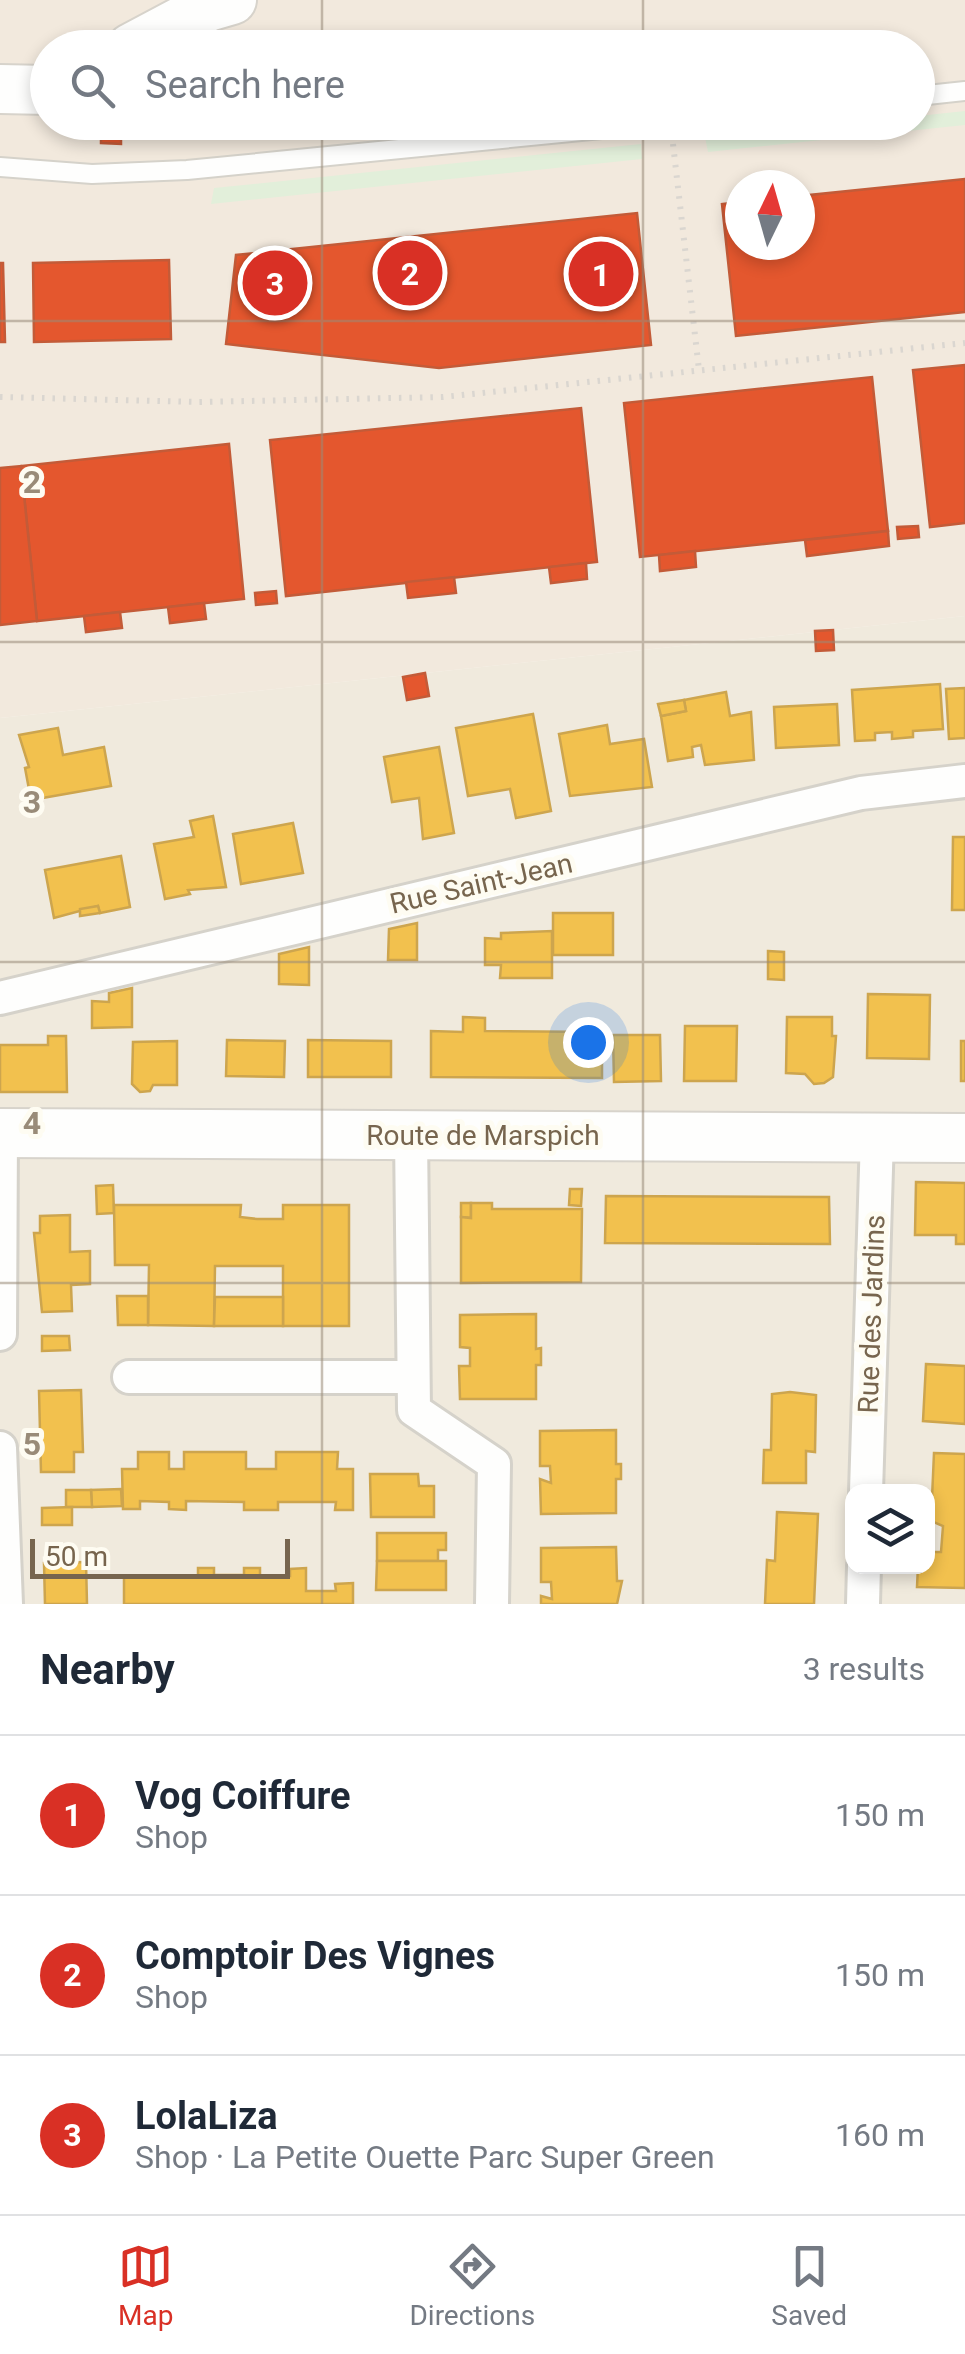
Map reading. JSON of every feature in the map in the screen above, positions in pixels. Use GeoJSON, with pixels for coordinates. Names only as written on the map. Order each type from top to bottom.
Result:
{"type":"FeatureCollection","features":[{"type":"Feature","properties":{"kind":"main road"},"geometry":{"type":"LineString","coordinates":[[165,30],[208,7],[232,0]]}},
{"type":"Feature","properties":{"kind":"main road"},"geometry":{"type":"LineString","coordinates":[[0,88],[30,89]]}},
{"type":"Feature","properties":{"kind":"main road","name":"Route de Marspich"},"geometry":{"type":"LineString","coordinates":[[1,1133],[965,1138]]}},
{"type":"Feature","properties":{"kind":"street","name":"Rue Saint-Jean"},"geometry":{"type":"LineString","coordinates":[[0,998],[861,792],[965,781]]}},
{"type":"Feature","properties":{"kind":"street"},"geometry":{"type":"LineString","coordinates":[[0,1334],[1,1133]]}},
{"type":"Feature","properties":{"kind":"street"},"geometry":{"type":"LineString","coordinates":[[411,1135],[414,1410],[494,1464],[492,1604]]}},
{"type":"Feature","properties":{"kind":"street","name":"Rue des Jardins"},"geometry":{"type":"LineString","coordinates":[[866,1484],[876,1138]]}},
{"type":"Feature","properties":{"kind":"street"},"geometry":{"type":"LineString","coordinates":[[129,1377],[413,1377]]}},
{"type":"Feature","properties":{"kind":"street"},"geometry":{"type":"LineString","coordinates":[[0,1448],[6,1604]]}},
{"type":"Feature","properties":{"kind":"street"},"geometry":{"type":"LineString","coordinates":[[863,1604],[864,1574]]}},
{"type":"Feature","properties":{"kind":"lane"},"geometry":{"type":"LineString","coordinates":[[935,94],[965,91]]}},
{"type":"Feature","properties":{"kind":"lane"},"geometry":{"type":"LineString","coordinates":[[0,167],[92,174],[187,170],[497,140]]}},
{"type":"Feature","properties":{"kind":"path"},"geometry":{"type":"LineString","coordinates":[[674,140],[699,370]]}},
{"type":"Feature","properties":{"kind":"path"},"geometry":{"type":"LineString","coordinates":[[0,397],[199,402],[443,397],[965,343]]}},
{"type":"Feature","properties":{"kind":"shaded area"},"geometry":{"type":"Polygon","coordinates":[[[0,0],[965,0],[965,616],[0,718],[0,0]]]}},
{"type":"Feature","properties":{"kind":"shaded area"},"geometry":{"type":"Polygon","coordinates":[[[965,616],[965,1604],[0,1604],[0,718],[965,616]]]}},
{"type":"Feature","properties":{"kind":"green space"},"geometry":{"type":"Polygon","coordinates":[[[965,111],[965,125],[935,128],[935,114],[965,111]]]}},
{"type":"Feature","properties":{"kind":"green space"},"geometry":{"type":"Polygon","coordinates":[[[706,140],[822,140],[708,152],[706,140]]]}},
{"type":"Feature","properties":{"kind":"green space"},"geometry":{"type":"Polygon","coordinates":[[[641,144],[642,159],[211,204],[214,188],[641,144]]]}},
{"type":"Feature","properties":{"kind":"building: Homes"},"geometry":{"type":"Polygon","coordinates":[[[940,684],[943,729],[913,731],[913,737],[892,739],[892,732],[875,733],[875,740],[855,741],[852,690],[940,684]]]}},
{"type":"Feature","properties":{"kind":"building: Homes"},"geometry":{"type":"Polygon","coordinates":[[[965,688],[965,738],[949,739],[946,689],[965,688]]]}},
{"type":"Feature","properties":{"kind":"building: Homes"},"geometry":{"type":"Polygon","coordinates":[[[726,692],[730,716],[751,712],[754,760],[705,765],[701,745],[692,747],[693,757],[668,761],[661,716],[686,711],[684,700],[726,692]]]}},
{"type":"Feature","properties":{"kind":"building: Homes"},"geometry":{"type":"Polygon","coordinates":[[[684,700],[686,711],[661,716],[658,704],[684,700]]]}},
{"type":"Feature","properties":{"kind":"building: Homes"},"geometry":{"type":"Polygon","coordinates":[[[837,704],[839,745],[776,748],[774,707],[837,704]]]}},
{"type":"Feature","properties":{"kind":"building: Homes"},"geometry":{"type":"Polygon","coordinates":[[[533,714],[551,811],[516,818],[510,789],[468,796],[456,728],[533,714]]]}},
{"type":"Feature","properties":{"kind":"building: Homes"},"geometry":{"type":"Polygon","coordinates":[[[607,725],[610,744],[644,739],[652,787],[570,796],[559,734],[607,725]]]}},
{"type":"Feature","properties":{"kind":"building: Homes"},"geometry":{"type":"Polygon","coordinates":[[[58,728],[63,755],[104,747],[111,786],[31,800],[25,768],[29,767],[19,735],[58,728]]]}},
{"type":"Feature","properties":{"kind":"building: Homes"},"geometry":{"type":"Polygon","coordinates":[[[439,747],[454,833],[423,839],[419,798],[392,802],[384,757],[439,747]]]}},
{"type":"Feature","properties":{"kind":"building: Homes"},"geometry":{"type":"Polygon","coordinates":[[[213,816],[226,887],[188,890],[190,894],[165,899],[154,844],[194,837],[190,821],[213,816]]]}},
{"type":"Feature","properties":{"kind":"building: Homes"},"geometry":{"type":"Polygon","coordinates":[[[293,823],[303,873],[241,884],[233,834],[293,823]]]}},
{"type":"Feature","properties":{"kind":"building: Homes"},"geometry":{"type":"Polygon","coordinates":[[[953,837],[965,837],[965,910],[952,910],[953,837]]]}},
{"type":"Feature","properties":{"kind":"building: Homes"},"geometry":{"type":"Polygon","coordinates":[[[121,856],[130,907],[100,913],[98,906],[54,918],[45,870],[121,856]]]}},
{"type":"Feature","properties":{"kind":"building: Homes"},"geometry":{"type":"Polygon","coordinates":[[[98,906],[100,913],[80,916],[80,909],[98,906]]]}},
{"type":"Feature","properties":{"kind":"building: Homes"},"geometry":{"type":"Polygon","coordinates":[[[553,913],[613,913],[613,955],[553,955],[553,913]]]}},
{"type":"Feature","properties":{"kind":"building: Homes"},"geometry":{"type":"Polygon","coordinates":[[[417,923],[417,960],[388,960],[389,929],[417,923]]]}},
{"type":"Feature","properties":{"kind":"building: Homes"},"geometry":{"type":"Polygon","coordinates":[[[552,931],[552,978],[500,978],[501,965],[485,965],[485,938],[501,939],[501,933],[552,931]]]}},
{"type":"Feature","properties":{"kind":"building: Homes"},"geometry":{"type":"Polygon","coordinates":[[[309,947],[309,985],[279,984],[279,954],[309,947]]]}},
{"type":"Feature","properties":{"kind":"building: Homes"},"geometry":{"type":"Polygon","coordinates":[[[768,951],[784,952],[784,980],[768,979],[768,951]]]}},
{"type":"Feature","properties":{"kind":"building: Homes"},"geometry":{"type":"Polygon","coordinates":[[[132,988],[132,1027],[92,1028],[92,1001],[109,1002],[109,993],[132,988]]]}},
{"type":"Feature","properties":{"kind":"building: Homes"},"geometry":{"type":"Polygon","coordinates":[[[868,994],[930,995],[929,1059],[867,1058],[868,994]]]}},
{"type":"Feature","properties":{"kind":"building: Homes"},"geometry":{"type":"Polygon","coordinates":[[[463,1017],[485,1018],[485,1031],[602,1032],[602,1078],[431,1077],[431,1031],[463,1032],[463,1017]]]}},
{"type":"Feature","properties":{"kind":"building: Homes"},"geometry":{"type":"Polygon","coordinates":[[[787,1017],[832,1017],[832,1036],[836,1036],[833,1077],[824,1083],[814,1084],[805,1074],[786,1073],[787,1017]]]}},
{"type":"Feature","properties":{"kind":"building: Homes"},"geometry":{"type":"Polygon","coordinates":[[[685,1026],[737,1026],[736,1081],[684,1081],[685,1026]]]}},
{"type":"Feature","properties":{"kind":"building: Homes"},"geometry":{"type":"Polygon","coordinates":[[[613,1035],[660,1035],[661,1081],[614,1082],[613,1035]]]}},
{"type":"Feature","properties":{"kind":"building: Homes"},"geometry":{"type":"Polygon","coordinates":[[[48,1036],[66,1036],[67,1092],[0,1092],[0,1045],[48,1045],[48,1036]]]}},
{"type":"Feature","properties":{"kind":"building: Homes"},"geometry":{"type":"Polygon","coordinates":[[[227,1040],[285,1041],[284,1077],[226,1076],[227,1040]]]}},
{"type":"Feature","properties":{"kind":"building: Homes"},"geometry":{"type":"Polygon","coordinates":[[[308,1040],[391,1041],[391,1077],[308,1077],[308,1040]]]}},
{"type":"Feature","properties":{"kind":"building: Homes"},"geometry":{"type":"Polygon","coordinates":[[[177,1041],[177,1085],[153,1085],[150,1091],[140,1092],[132,1084],[133,1042],[177,1041]]]}},
{"type":"Feature","properties":{"kind":"building: Homes"},"geometry":{"type":"Polygon","coordinates":[[[961,1041],[965,1041],[965,1081],[961,1081],[961,1041]]]}},
{"type":"Feature","properties":{"kind":"building: Homes"},"geometry":{"type":"Polygon","coordinates":[[[916,1182],[965,1183],[965,1244],[956,1244],[956,1235],[915,1235],[916,1182]]]}},
{"type":"Feature","properties":{"kind":"building: Homes"},"geometry":{"type":"Polygon","coordinates":[[[113,1185],[114,1213],[97,1214],[96,1186],[113,1185]]]}},
{"type":"Feature","properties":{"kind":"building: Homes"},"geometry":{"type":"Polygon","coordinates":[[[570,1189],[582,1189],[581,1206],[569,1205],[570,1189]]]}},
{"type":"Feature","properties":{"kind":"building: Homes"},"geometry":{"type":"Polygon","coordinates":[[[606,1196],[829,1197],[830,1244],[605,1243],[606,1196]]]}},
{"type":"Feature","properties":{"kind":"building: Homes"},"geometry":{"type":"Polygon","coordinates":[[[461,1203],[471,1203],[471,1218],[461,1217],[461,1203]]]}},
{"type":"Feature","properties":{"kind":"building: Homes"},"geometry":{"type":"Polygon","coordinates":[[[471,1203],[492,1203],[492,1209],[582,1209],[581,1282],[461,1283],[461,1217],[471,1218],[471,1203]]]}},
{"type":"Feature","properties":{"kind":"building: Homes"},"geometry":{"type":"Polygon","coordinates":[[[114,1205],[241,1205],[240,1217],[283,1219],[283,1205],[349,1205],[349,1326],[283,1326],[283,1266],[215,1266],[214,1326],[148,1325],[149,1265],[115,1265],[114,1205]]]}},
{"type":"Feature","properties":{"kind":"building: Homes"},"geometry":{"type":"Polygon","coordinates":[[[70,1215],[70,1252],[90,1251],[90,1284],[71,1285],[72,1311],[42,1312],[34,1233],[40,1233],[40,1216],[70,1215]]]}},
{"type":"Feature","properties":{"kind":"building: Homes"},"geometry":{"type":"Polygon","coordinates":[[[117,1296],[148,1296],[148,1325],[118,1325],[117,1296]]]}},
{"type":"Feature","properties":{"kind":"building: Homes"},"geometry":{"type":"Polygon","coordinates":[[[215,1297],[283,1297],[283,1326],[214,1326],[215,1297]]]}},
{"type":"Feature","properties":{"kind":"building: Homes"},"geometry":{"type":"Polygon","coordinates":[[[536,1314],[536,1349],[541,1348],[541,1365],[536,1365],[536,1399],[460,1399],[459,1366],[470,1366],[470,1348],[460,1347],[460,1315],[536,1314]]]}},
{"type":"Feature","properties":{"kind":"building: Homes"},"geometry":{"type":"Polygon","coordinates":[[[42,1336],[69,1336],[70,1350],[42,1351],[42,1336]]]}},
{"type":"Feature","properties":{"kind":"building: Homes"},"geometry":{"type":"Polygon","coordinates":[[[926,1364],[965,1366],[965,1424],[923,1421],[926,1364]]]}},
{"type":"Feature","properties":{"kind":"building: Homes"},"geometry":{"type":"Polygon","coordinates":[[[81,1390],[83,1452],[74,1452],[74,1472],[41,1472],[39,1391],[81,1390]]]}},
{"type":"Feature","properties":{"kind":"building: Homes"},"geometry":{"type":"Polygon","coordinates":[[[772,1394],[816,1395],[815,1452],[806,1451],[806,1483],[763,1483],[764,1450],[771,1450],[772,1394]]]}},
{"type":"Feature","properties":{"kind":"building: Homes"},"geometry":{"type":"Polygon","coordinates":[[[616,1430],[616,1464],[621,1464],[621,1479],[616,1479],[616,1513],[541,1514],[540,1479],[551,1483],[550,1466],[540,1466],[540,1431],[616,1430]]]}},
{"type":"Feature","properties":{"kind":"building: Homes"},"geometry":{"type":"Polygon","coordinates":[[[138,1452],[169,1452],[169,1469],[184,1469],[184,1452],[246,1452],[246,1469],[276,1469],[276,1452],[338,1452],[337,1469],[353,1469],[353,1510],[335,1510],[336,1502],[278,1502],[278,1510],[244,1510],[244,1502],[186,1501],[186,1510],[169,1509],[169,1502],[140,1501],[140,1509],[123,1509],[122,1469],[138,1469],[138,1452]]]}},
{"type":"Feature","properties":{"kind":"building: Homes"},"geometry":{"type":"Polygon","coordinates":[[[934,1453],[965,1454],[965,1588],[917,1587],[918,1574],[935,1574],[935,1552],[941,1552],[943,1526],[935,1523],[934,1453]]]}},
{"type":"Feature","properties":{"kind":"building: Homes"},"geometry":{"type":"Polygon","coordinates":[[[370,1474],[418,1474],[419,1486],[434,1486],[434,1517],[371,1517],[370,1474]]]}},
{"type":"Feature","properties":{"kind":"building: Homes"},"geometry":{"type":"Polygon","coordinates":[[[121,1489],[122,1506],[92,1507],[91,1490],[121,1489]]]}},
{"type":"Feature","properties":{"kind":"building: Homes"},"geometry":{"type":"Polygon","coordinates":[[[66,1490],[91,1490],[92,1507],[66,1507],[66,1490]]]}},
{"type":"Feature","properties":{"kind":"building: Homes"},"geometry":{"type":"Polygon","coordinates":[[[72,1507],[72,1525],[42,1525],[42,1508],[72,1507]]]}},
{"type":"Feature","properties":{"kind":"building: Homes"},"geometry":{"type":"Polygon","coordinates":[[[777,1512],[818,1514],[814,1604],[765,1604],[767,1560],[775,1561],[777,1512]]]}},
{"type":"Feature","properties":{"kind":"building: Homes"},"geometry":{"type":"Polygon","coordinates":[[[377,1533],[446,1533],[446,1550],[438,1550],[438,1561],[377,1561],[377,1533]]]}},
{"type":"Feature","properties":{"kind":"building: Homes"},"geometry":{"type":"Polygon","coordinates":[[[616,1547],[617,1581],[622,1581],[617,1604],[541,1604],[541,1596],[552,1599],[551,1582],[541,1582],[541,1548],[616,1547]]]}},
{"type":"Feature","properties":{"kind":"building: Homes"},"geometry":{"type":"Polygon","coordinates":[[[377,1561],[446,1561],[446,1590],[376,1590],[377,1561]]]}},
{"type":"Feature","properties":{"kind":"building: Homes"},"geometry":{"type":"Polygon","coordinates":[[[86,1562],[87,1604],[45,1604],[44,1563],[86,1562]]]}},
{"type":"Feature","properties":{"kind":"building: Homes"},"geometry":{"type":"Polygon","coordinates":[[[198,1568],[214,1568],[214,1575],[244,1575],[244,1568],[260,1568],[260,1575],[290,1576],[290,1569],[306,1568],[306,1591],[336,1591],[335,1584],[353,1583],[353,1604],[124,1604],[124,1577],[198,1575],[198,1568]]]}},
{"type":"Feature","properties":{"kind":"building: Shops"},"geometry":{"type":"Polygon","coordinates":[[[101,140],[121,140],[121,144],[101,140]]]}},
{"type":"Feature","properties":{"kind":"building: Shops"},"geometry":{"type":"Polygon","coordinates":[[[965,179],[965,312],[736,336],[728,260],[815,260],[815,194],[965,179]]]}},
{"type":"Feature","properties":{"kind":"building: Shops"},"geometry":{"type":"Polygon","coordinates":[[[637,213],[651,345],[439,368],[226,344],[236,255],[637,213]]]}},
{"type":"Feature","properties":{"kind":"building: Shops"},"geometry":{"type":"Polygon","coordinates":[[[169,260],[171,339],[34,342],[33,263],[169,260]]]}},
{"type":"Feature","properties":{"kind":"building: Shops"},"geometry":{"type":"Polygon","coordinates":[[[3,263],[5,342],[0,342],[3,263]]]}},
{"type":"Feature","properties":{"kind":"building: Shops"},"geometry":{"type":"Polygon","coordinates":[[[965,365],[965,523],[930,527],[913,370],[965,365]]]}},
{"type":"Feature","properties":{"kind":"building: Shops"},"geometry":{"type":"Polygon","coordinates":[[[872,377],[888,531],[640,557],[624,403],[872,377]]]}},
{"type":"Feature","properties":{"kind":"building: Shops"},"geometry":{"type":"Polygon","coordinates":[[[581,408],[597,562],[286,596],[270,440],[581,408]]]}},
{"type":"Feature","properties":{"kind":"building: Shops"},"geometry":{"type":"Polygon","coordinates":[[[229,444],[244,599],[37,621],[21,466],[229,444]]]}},
{"type":"Feature","properties":{"kind":"building: Shops"},"geometry":{"type":"Polygon","coordinates":[[[21,466],[37,621],[0,625],[0,468],[21,466]]]}},
{"type":"Feature","properties":{"kind":"building: Shops"},"geometry":{"type":"Polygon","coordinates":[[[918,526],[919,537],[898,539],[897,527],[918,526]]]}},
{"type":"Feature","properties":{"kind":"building: Shops"},"geometry":{"type":"Polygon","coordinates":[[[888,531],[889,546],[807,556],[805,540],[888,531]]]}},
{"type":"Feature","properties":{"kind":"building: Shops"},"geometry":{"type":"Polygon","coordinates":[[[695,551],[696,567],[660,571],[659,555],[695,551]]]}},
{"type":"Feature","properties":{"kind":"building: Shops"},"geometry":{"type":"Polygon","coordinates":[[[586,563],[587,579],[551,583],[549,567],[586,563]]]}},
{"type":"Feature","properties":{"kind":"building: Shops"},"geometry":{"type":"Polygon","coordinates":[[[454,577],[456,593],[408,598],[406,582],[454,577]]]}},
{"type":"Feature","properties":{"kind":"building: Shops"},"geometry":{"type":"Polygon","coordinates":[[[276,591],[277,603],[256,605],[255,593],[276,591]]]}},
{"type":"Feature","properties":{"kind":"building: Shops"},"geometry":{"type":"Polygon","coordinates":[[[204,603],[206,619],[170,623],[168,607],[204,603]]]}},
{"type":"Feature","properties":{"kind":"building: Shops"},"geometry":{"type":"Polygon","coordinates":[[[120,612],[122,628],[86,632],[84,616],[120,612]]]}},
{"type":"Feature","properties":{"kind":"building: Shops"},"geometry":{"type":"Polygon","coordinates":[[[833,630],[834,650],[816,651],[815,631],[833,630]]]}},
{"type":"Feature","properties":{"kind":"building: Shops"},"geometry":{"type":"Polygon","coordinates":[[[425,673],[429,696],[407,700],[403,677],[425,673]]]}},
{"type":"Feature","properties":{"kind":"place","name":"Comptoir Des Vignes"},"geometry":{"type":"Point","coordinates":[410,273]}},
{"type":"Feature","properties":{"kind":"place","name":"Vog Coiffure"},"geometry":{"type":"Point","coordinates":[601,274]}},
{"type":"Feature","properties":{"kind":"place","name":"LolaLiza"},"geometry":{"type":"Point","coordinates":[275,283]}}]}
